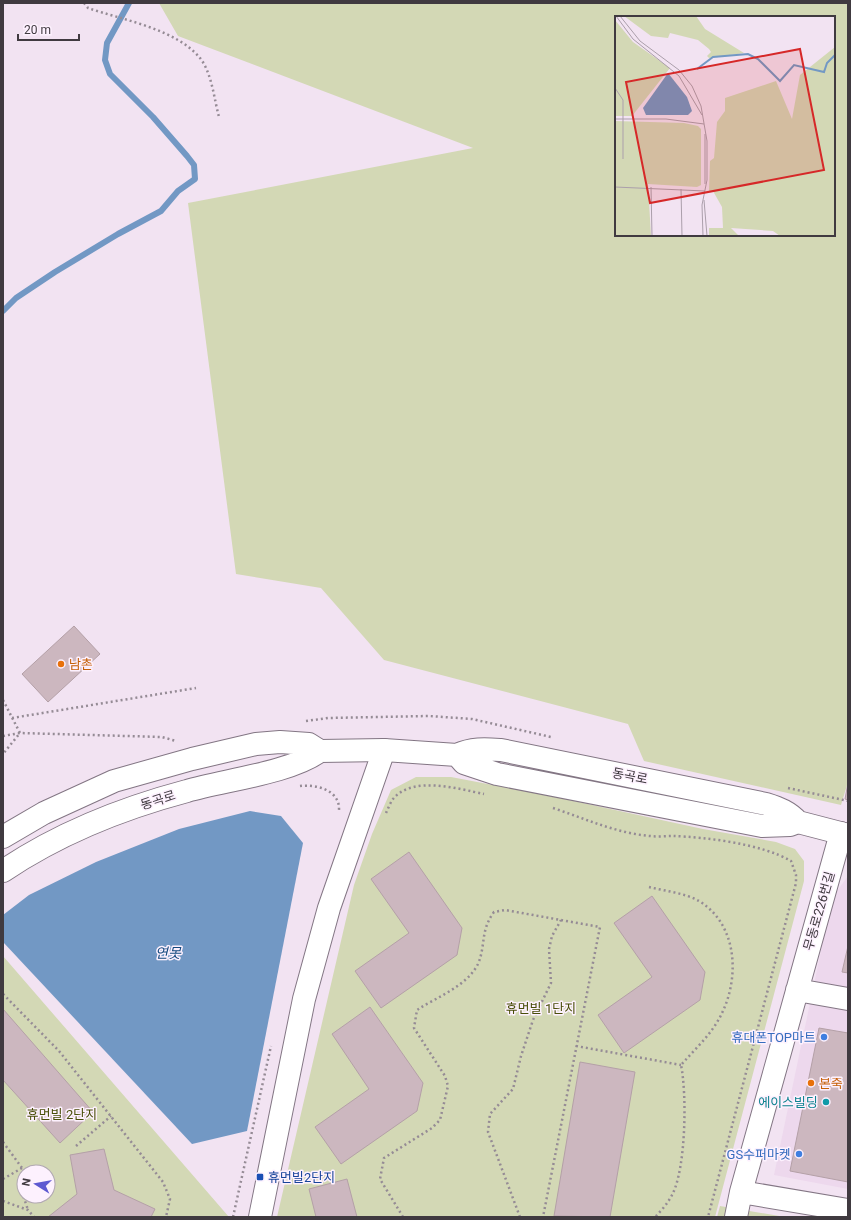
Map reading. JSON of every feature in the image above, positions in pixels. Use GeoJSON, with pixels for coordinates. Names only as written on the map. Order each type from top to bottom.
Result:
{"type":"FeatureCollection","features":[{"type":"Feature","properties":{"kind":"main road","name":"동곡로"},"geometry":{"type":"LineString","coordinates":[[3,838],[44,813],[114,781],[197,758],[256,744],[280,742],[309,744],[320,751],[384,750],[457,755],[464,763],[497,774],[762,826],[790,825],[798,822],[845,834]]}},
{"type":"Feature","properties":{"kind":"main road"},"geometry":{"type":"LineString","coordinates":[[260,1217],[304,999],[329,908],[384,750]]}},
{"type":"Feature","properties":{"kind":"main road","name":"동곡로"},"geometry":{"type":"LineString","coordinates":[[3,871],[22,858],[106,817],[185,791],[308,760],[320,751]]}},
{"type":"Feature","properties":{"kind":"main road","name":"무동로226번길"},"geometry":{"type":"LineString","coordinates":[[736,1217],[741,1192],[797,990],[845,834]]}},
{"type":"Feature","properties":{"kind":"main road"},"geometry":{"type":"LineString","coordinates":[[797,990],[848,999]]}},
{"type":"Feature","properties":{"kind":"main road"},"geometry":{"type":"LineString","coordinates":[[741,1192],[848,1210]]}},
{"type":"Feature","properties":{"kind":"path"},"geometry":{"type":"LineString","coordinates":[[84,3],[88,8],[162,32],[186,45],[201,59],[208,74],[219,117]]}},
{"type":"Feature","properties":{"kind":"path"},"geometry":{"type":"LineString","coordinates":[[12,718],[196,688]]}},
{"type":"Feature","properties":{"kind":"path"},"geometry":{"type":"LineString","coordinates":[[3,700],[20,733]]}},
{"type":"Feature","properties":{"kind":"path"},"geometry":{"type":"LineString","coordinates":[[3,754],[20,733]]}},
{"type":"Feature","properties":{"kind":"path"},"geometry":{"type":"LineString","coordinates":[[3,736],[20,733],[162,737],[173,739],[197,758]]}},
{"type":"Feature","properties":{"kind":"path"},"geometry":{"type":"LineString","coordinates":[[295,787],[309,785],[322,787],[334,795],[339,808],[338,815]]}},
{"type":"Feature","properties":{"kind":"path"},"geometry":{"type":"LineString","coordinates":[[385,816],[394,799],[408,789],[424,785],[485,794]]}},
{"type":"Feature","properties":{"kind":"path"},"geometry":{"type":"LineString","coordinates":[[552,808],[601,827],[650,836],[672,836],[715,840],[777,853],[791,861],[796,875],[796,883],[708,1217]]}},
{"type":"Feature","properties":{"kind":"path"},"geometry":{"type":"LineString","coordinates":[[649,888],[688,896],[700,901],[715,914],[728,933],[732,951],[732,970],[729,995],[722,1013],[708,1034],[681,1065]]}},
{"type":"Feature","properties":{"kind":"path"},"geometry":{"type":"LineString","coordinates":[[403,1217],[380,1180],[384,1158],[432,1128],[440,1120],[448,1086],[445,1076],[414,1028],[417,1010],[467,980],[478,963],[486,922],[494,912],[505,910],[600,927],[543,1217]]}},
{"type":"Feature","properties":{"kind":"path"},"geometry":{"type":"LineString","coordinates":[[520,1217],[488,1132],[490,1114],[514,1089],[521,1056],[533,1020],[551,983],[549,949],[552,936],[561,920]]}},
{"type":"Feature","properties":{"kind":"path"},"geometry":{"type":"LineString","coordinates":[[3,994],[59,1051],[163,1182],[170,1199],[166,1217]]}},
{"type":"Feature","properties":{"kind":"path"},"geometry":{"type":"LineString","coordinates":[[233,1217],[273,1039]]}},
{"type":"Feature","properties":{"kind":"path"},"geometry":{"type":"LineString","coordinates":[[576,1046],[681,1065]]}},
{"type":"Feature","properties":{"kind":"path"},"geometry":{"type":"LineString","coordinates":[[655,1217],[672,1195],[681,1165],[684,1080],[681,1065]]}},
{"type":"Feature","properties":{"kind":"path"},"geometry":{"type":"LineString","coordinates":[[76,1146],[112,1116]]}},
{"type":"Feature","properties":{"kind":"path"},"geometry":{"type":"LineString","coordinates":[[3,1142],[19,1164]]}},
{"type":"Feature","properties":{"kind":"path"},"geometry":{"type":"LineString","coordinates":[[3,1179],[16,1171]]}},
{"type":"Feature","properties":{"kind":"path"},"geometry":{"type":"LineString","coordinates":[[3,1201],[28,1210]]}},
{"type":"Feature","properties":{"kind":"path"},"geometry":{"type":"LineString","coordinates":[[26,1204],[28,1210],[34,1217]]}},
{"type":"Feature","properties":{"kind":"shaded area"},"geometry":{"type":"Polygon","coordinates":[[[848,876],[848,1189],[774,1175],[832,898],[848,876]]]}},
{"type":"Feature","properties":{"kind":"green space"},"geometry":{"type":"Polygon","coordinates":[[[159,3],[848,3],[848,782],[841,805],[644,761],[628,724],[384,660],[321,588],[236,574],[188,203],[473,148],[178,36],[159,3]]]}},
{"type":"Feature","properties":{"kind":"green space","name":"휴먼빌 1단지"},"geometry":{"type":"Polygon","coordinates":[[[416,777],[451,777],[555,797],[703,829],[776,842],[795,849],[804,861],[804,881],[715,1217],[277,1217],[354,885],[372,834],[391,790],[416,777]]]}},
{"type":"Feature","properties":{"kind":"green space","name":"휴먼빌 2단지"},"geometry":{"type":"Polygon","coordinates":[[[3,956],[229,1217],[3,1217],[3,956]]]}},
{"type":"Feature","properties":{"kind":"green space"},"geometry":{"type":"Polygon","coordinates":[[[720,1206],[785,1217],[717,1217],[720,1206]]]}},
{"type":"Feature","properties":{"kind":"water","name":"연못"},"geometry":{"type":"Polygon","coordinates":[[[250,811],[281,816],[303,843],[247,1131],[192,1144],[3,942],[3,915],[29,895],[96,862],[179,829],[250,811]]]}},
{"type":"Feature","properties":{"kind":"building","name":"남촌"},"geometry":{"type":"Polygon","coordinates":[[[74,626],[100,654],[48,702],[22,674],[74,626]]]}},
{"type":"Feature","properties":{"kind":"building"},"geometry":{"type":"Polygon","coordinates":[[[848,783],[848,800],[845,799],[848,783]]]}},
{"type":"Feature","properties":{"kind":"building"},"geometry":{"type":"Polygon","coordinates":[[[409,852],[462,928],[457,955],[381,1008],[355,971],[409,933],[371,879],[409,852]]]}},
{"type":"Feature","properties":{"kind":"building"},"geometry":{"type":"Polygon","coordinates":[[[652,896],[705,972],[700,1000],[624,1053],[598,1015],[652,977],[614,923],[652,896]]]}},
{"type":"Feature","properties":{"kind":"building"},"geometry":{"type":"Polygon","coordinates":[[[848,946],[848,973],[842,972],[848,946]]]}},
{"type":"Feature","properties":{"kind":"building"},"geometry":{"type":"Polygon","coordinates":[[[370,1007],[423,1083],[417,1111],[341,1164],[315,1127],[369,1089],[332,1034],[370,1007]]]}},
{"type":"Feature","properties":{"kind":"building"},"geometry":{"type":"Polygon","coordinates":[[[3,1009],[93,1112],[60,1143],[3,1080],[3,1009]]]}},
{"type":"Feature","properties":{"kind":"building","name":"에이스빌딩"},"geometry":{"type":"Polygon","coordinates":[[[819,1028],[848,1033],[848,1182],[790,1171],[819,1028]]]}},
{"type":"Feature","properties":{"kind":"building"},"geometry":{"type":"Polygon","coordinates":[[[580,1062],[635,1072],[610,1217],[554,1216],[580,1062]]]}},
{"type":"Feature","properties":{"kind":"building"},"geometry":{"type":"Polygon","coordinates":[[[104,1149],[114,1190],[155,1209],[151,1217],[48,1217],[77,1194],[70,1155],[104,1149]]]}},
{"type":"Feature","properties":{"kind":"building"},"geometry":{"type":"Polygon","coordinates":[[[347,1179],[357,1217],[316,1217],[309,1189],[347,1179]]]}},
{"type":"Feature","properties":{"kind":"waterway"},"geometry":{"type":"LineString","coordinates":[[3,311],[16,298],[55,272],[118,234],[161,211],[178,191],[195,179],[194,165],[187,156],[153,117],[110,74],[105,60],[107,43],[129,3]]}},
{"type":"Feature","properties":{"kind":"place","name":"남촌"},"geometry":{"type":"Point","coordinates":[61,664]}},
{"type":"Feature","properties":{"kind":"place","name":"휴대폰TOP마트"},"geometry":{"type":"Point","coordinates":[824,1037]}},
{"type":"Feature","properties":{"kind":"place","name":"본죽"},"geometry":{"type":"Point","coordinates":[811,1083]}},
{"type":"Feature","properties":{"kind":"place","name":"에이스빌딩"},"geometry":{"type":"Point","coordinates":[826,1102]}},
{"type":"Feature","properties":{"kind":"place","name":"GS수퍼마켓"},"geometry":{"type":"Point","coordinates":[799,1154]}},
{"type":"Feature","properties":{"kind":"place","name":"휴먼빌2단지"},"geometry":{"type":"Point","coordinates":[260,1177]}}]}
